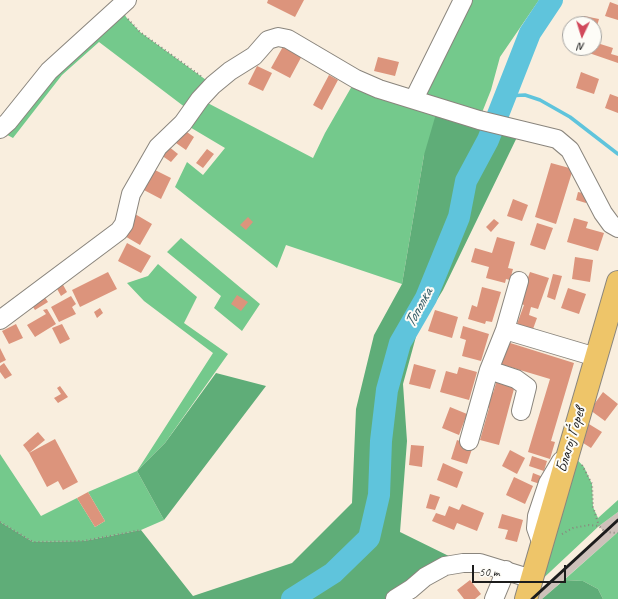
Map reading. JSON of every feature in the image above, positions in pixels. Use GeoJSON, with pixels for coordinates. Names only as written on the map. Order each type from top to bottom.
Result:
{"type":"FeatureCollection","features":[{"type":"Feature","properties":{"kind":"main road","name":"Благој Ѓорев"},"geometry":{"type":"LineString","coordinates":[[529,589],[545,540],[568,450],[596,357],[611,331],[618,282]]}},
{"type":"Feature","properties":{"kind":"street"},"geometry":{"type":"LineString","coordinates":[[414,99],[463,0]]}},
{"type":"Feature","properties":{"kind":"street"},"geometry":{"type":"LineString","coordinates":[[0,129],[8,122],[49,71],[124,3]]}},
{"type":"Feature","properties":{"kind":"street"},"geometry":{"type":"LineString","coordinates":[[0,320],[118,231],[124,224],[132,194],[146,165],[169,134],[183,123],[200,99],[213,85],[230,71],[254,56],[268,40],[283,37],[356,79],[379,89],[479,120],[557,139],[566,145],[603,213],[611,224],[618,228]]}},
{"type":"Feature","properties":{"kind":"street"},"geometry":{"type":"LineString","coordinates":[[469,441],[490,370],[505,330],[519,281]]}},
{"type":"Feature","properties":{"kind":"street"},"geometry":{"type":"LineString","coordinates":[[505,330],[596,357]]}},
{"type":"Feature","properties":{"kind":"street"},"geometry":{"type":"LineString","coordinates":[[490,370],[516,379],[527,387],[526,396],[521,411]]}},
{"type":"Feature","properties":{"kind":"street"},"geometry":{"type":"LineString","coordinates":[[395,599],[408,594],[425,577],[445,566],[463,563],[480,563],[506,570],[529,589]]}},
{"type":"Feature","properties":{"kind":"street"},"geometry":{"type":"LineString","coordinates":[[494,599],[506,570]]}},
{"type":"Feature","properties":{"kind":"path"},"geometry":{"type":"LineString","coordinates":[[124,3],[126,17],[140,32],[213,85]]}},
{"type":"Feature","properties":{"kind":"path"},"geometry":{"type":"LineString","coordinates":[[568,450],[584,467],[592,484],[593,507],[599,526],[605,532],[618,533]]}},
{"type":"Feature","properties":{"kind":"path"},"geometry":{"type":"LineString","coordinates":[[0,522],[33,542],[84,541],[141,530]]}},
{"type":"Feature","properties":{"kind":"path"},"geometry":{"type":"LineString","coordinates":[[545,540],[558,536],[574,528],[589,525],[599,526]]}},
{"type":"Feature","properties":{"kind":"shaded area"},"geometry":{"type":"Polygon","coordinates":[[[618,512],[618,532],[542,599],[532,599],[604,532],[599,526],[618,512]]]}},
{"type":"Feature","properties":{"kind":"green space"},"geometry":{"type":"Polygon","coordinates":[[[463,0],[539,0],[500,57],[491,90],[479,120],[424,155],[402,284],[286,245],[277,268],[175,187],[187,162],[203,175],[225,148],[183,123],[190,111],[99,42],[62,75],[13,138],[0,131],[121,6],[126,17],[140,32],[213,85],[200,99],[313,158],[325,133],[356,79],[414,99],[463,0]]]}},
{"type":"Feature","properties":{"kind":"green space"},"geometry":{"type":"Polygon","coordinates":[[[438,107],[520,131],[443,290],[417,333],[403,384],[407,441],[400,532],[463,563],[395,599],[0,599],[0,522],[33,542],[84,541],[141,530],[193,596],[292,563],[352,503],[356,409],[374,335],[402,284],[424,155],[438,107]]]}},
{"type":"Feature","properties":{"kind":"green space"},"geometry":{"type":"Polygon","coordinates":[[[181,238],[260,304],[242,331],[214,308],[221,296],[167,252],[181,238]]]}},
{"type":"Feature","properties":{"kind":"green space"},"geometry":{"type":"Polygon","coordinates":[[[158,264],[197,297],[184,323],[228,354],[165,443],[137,471],[213,353],[144,301],[127,283],[148,276],[158,264]]]}},
{"type":"Feature","properties":{"kind":"green space"},"geometry":{"type":"Polygon","coordinates":[[[216,373],[266,386],[164,520],[137,471],[165,443],[216,373]]]}},
{"type":"Feature","properties":{"kind":"green space"},"geometry":{"type":"Polygon","coordinates":[[[568,450],[584,467],[592,484],[593,507],[598,518],[618,500],[618,512],[599,526],[535,586],[568,450]]]}},
{"type":"Feature","properties":{"kind":"green space"},"geometry":{"type":"Polygon","coordinates":[[[0,454],[41,516],[77,498],[95,527],[105,521],[88,492],[137,471],[164,520],[141,530],[84,541],[33,542],[0,522],[0,454]]]}},
{"type":"Feature","properties":{"kind":"green space"},"geometry":{"type":"Polygon","coordinates":[[[618,532],[618,599],[603,599],[598,589],[583,581],[564,580],[618,532]]]}},
{"type":"Feature","properties":{"kind":"green space"},"geometry":{"type":"Polygon","coordinates":[[[564,580],[583,581],[598,589],[603,599],[542,599],[564,580]]]}},
{"type":"Feature","properties":{"kind":"building"},"geometry":{"type":"Polygon","coordinates":[[[268,0],[304,0],[295,17],[267,3],[268,0]]]}},
{"type":"Feature","properties":{"kind":"building"},"geometry":{"type":"Polygon","coordinates":[[[610,2],[618,5],[618,20],[605,16],[610,2]]]}},
{"type":"Feature","properties":{"kind":"building"},"geometry":{"type":"Polygon","coordinates":[[[285,43],[304,52],[290,78],[271,68],[285,43]]]}},
{"type":"Feature","properties":{"kind":"building"},"geometry":{"type":"Polygon","coordinates":[[[602,45],[613,48],[611,54],[618,56],[618,63],[598,56],[602,56],[602,45]]]}},
{"type":"Feature","properties":{"kind":"building"},"geometry":{"type":"Polygon","coordinates":[[[378,57],[399,62],[395,76],[374,71],[378,57]]]}},
{"type":"Feature","properties":{"kind":"building"},"geometry":{"type":"Polygon","coordinates":[[[257,66],[272,73],[263,91],[248,84],[257,66]]]}},
{"type":"Feature","properties":{"kind":"building"},"geometry":{"type":"Polygon","coordinates":[[[581,72],[599,79],[594,94],[576,88],[581,72]]]}},
{"type":"Feature","properties":{"kind":"building"},"geometry":{"type":"Polygon","coordinates":[[[329,75],[338,80],[322,110],[313,105],[329,75]]]}},
{"type":"Feature","properties":{"kind":"building"},"geometry":{"type":"Polygon","coordinates":[[[610,94],[618,97],[618,113],[605,108],[610,94]]]}},
{"type":"Feature","properties":{"kind":"building"},"geometry":{"type":"Polygon","coordinates":[[[184,130],[194,137],[186,150],[176,143],[184,130]]]}},
{"type":"Feature","properties":{"kind":"building"},"geometry":{"type":"Polygon","coordinates":[[[168,146],[178,154],[171,162],[161,155],[168,146]]]}},
{"type":"Feature","properties":{"kind":"building"},"geometry":{"type":"Polygon","coordinates":[[[207,149],[214,154],[203,168],[196,163],[207,149]]]}},
{"type":"Feature","properties":{"kind":"building"},"geometry":{"type":"Polygon","coordinates":[[[551,163],[573,169],[556,224],[535,217],[551,163]]]}},
{"type":"Feature","properties":{"kind":"building"},"geometry":{"type":"Polygon","coordinates":[[[153,169],[171,178],[161,199],[142,189],[153,169]]]}},
{"type":"Feature","properties":{"kind":"building"},"geometry":{"type":"Polygon","coordinates":[[[578,192],[588,194],[586,203],[576,200],[578,192]]]}},
{"type":"Feature","properties":{"kind":"building"},"geometry":{"type":"Polygon","coordinates":[[[513,199],[528,205],[522,221],[507,216],[513,199]]]}},
{"type":"Feature","properties":{"kind":"building"},"geometry":{"type":"Polygon","coordinates":[[[135,214],[152,224],[140,245],[123,235],[135,214]]]}},
{"type":"Feature","properties":{"kind":"building"},"geometry":{"type":"Polygon","coordinates":[[[248,217],[253,222],[246,230],[240,225],[248,217]]]}},
{"type":"Feature","properties":{"kind":"building"},"geometry":{"type":"Polygon","coordinates":[[[574,218],[588,222],[586,228],[604,233],[598,251],[567,242],[574,218]]]}},
{"type":"Feature","properties":{"kind":"building"},"geometry":{"type":"Polygon","coordinates":[[[494,219],[499,223],[491,232],[486,227],[494,219]]]}},
{"type":"Feature","properties":{"kind":"building"},"geometry":{"type":"Polygon","coordinates":[[[537,223],[553,228],[545,250],[530,245],[537,223]]]}},
{"type":"Feature","properties":{"kind":"building"},"geometry":{"type":"Polygon","coordinates":[[[497,237],[515,242],[508,268],[513,269],[510,280],[506,279],[505,283],[486,278],[489,267],[471,262],[475,248],[492,253],[497,237]]]}},
{"type":"Feature","properties":{"kind":"building"},"geometry":{"type":"Polygon","coordinates":[[[127,243],[151,256],[141,273],[118,261],[127,243]]]}},
{"type":"Feature","properties":{"kind":"building"},"geometry":{"type":"Polygon","coordinates":[[[575,257],[593,260],[590,282],[572,279],[575,257]]]}},
{"type":"Feature","properties":{"kind":"building"},"geometry":{"type":"Polygon","coordinates":[[[108,272],[117,289],[80,307],[72,290],[108,272]]]}},
{"type":"Feature","properties":{"kind":"building"},"geometry":{"type":"Polygon","coordinates":[[[530,272],[549,278],[538,309],[531,307],[529,315],[537,318],[533,329],[517,324],[524,305],[519,303],[530,272]]]}},
{"type":"Feature","properties":{"kind":"building"},"geometry":{"type":"Polygon","coordinates":[[[553,274],[562,276],[555,300],[547,297],[553,274]]]}},
{"type":"Feature","properties":{"kind":"building"},"geometry":{"type":"Polygon","coordinates":[[[62,283],[67,292],[61,296],[56,287],[62,283]]]}},
{"type":"Feature","properties":{"kind":"building"},"geometry":{"type":"Polygon","coordinates":[[[482,287],[501,292],[492,322],[486,321],[485,324],[468,319],[472,305],[477,307],[482,287]]]}},
{"type":"Feature","properties":{"kind":"building"},"geometry":{"type":"Polygon","coordinates":[[[568,288],[586,294],[579,314],[561,308],[568,288]]]}},
{"type":"Feature","properties":{"kind":"building"},"geometry":{"type":"Polygon","coordinates":[[[237,295],[248,302],[241,311],[231,304],[237,295]]]}},
{"type":"Feature","properties":{"kind":"building"},"geometry":{"type":"Polygon","coordinates":[[[44,296],[48,302],[35,310],[31,304],[44,296]]]}},
{"type":"Feature","properties":{"kind":"building"},"geometry":{"type":"Polygon","coordinates":[[[71,296],[76,304],[72,307],[76,314],[59,322],[51,307],[71,296]]]}},
{"type":"Feature","properties":{"kind":"building"},"geometry":{"type":"Polygon","coordinates":[[[100,308],[103,313],[97,318],[94,312],[100,308]]]}},
{"type":"Feature","properties":{"kind":"building"},"geometry":{"type":"Polygon","coordinates":[[[47,309],[56,324],[35,337],[27,325],[46,314],[43,310],[47,309]]]}},
{"type":"Feature","properties":{"kind":"building"},"geometry":{"type":"Polygon","coordinates":[[[435,310],[458,317],[452,338],[428,331],[435,310]]]}},
{"type":"Feature","properties":{"kind":"building"},"geometry":{"type":"Polygon","coordinates":[[[16,324],[23,338],[9,344],[2,331],[16,324]]]}},
{"type":"Feature","properties":{"kind":"building"},"geometry":{"type":"Polygon","coordinates":[[[62,324],[70,339],[60,344],[52,328],[62,324]]]}},
{"type":"Feature","properties":{"kind":"building"},"geometry":{"type":"Polygon","coordinates":[[[463,326],[489,334],[481,361],[462,356],[466,340],[460,338],[463,326]]]}},
{"type":"Feature","properties":{"kind":"building"},"geometry":{"type":"Polygon","coordinates":[[[507,342],[574,363],[551,441],[555,442],[550,459],[528,452],[550,379],[500,364],[507,342]]]}},
{"type":"Feature","properties":{"kind":"building"},"geometry":{"type":"Polygon","coordinates":[[[0,348],[6,360],[0,363],[0,348]]]}},
{"type":"Feature","properties":{"kind":"building"},"geometry":{"type":"Polygon","coordinates":[[[4,363],[12,375],[5,379],[0,372],[0,366],[4,363]]]}},
{"type":"Feature","properties":{"kind":"building"},"geometry":{"type":"Polygon","coordinates":[[[414,364],[436,370],[430,389],[409,384],[414,364]]]}},
{"type":"Feature","properties":{"kind":"building"},"geometry":{"type":"Polygon","coordinates":[[[459,367],[477,372],[469,400],[440,392],[446,371],[457,374],[459,367]]]}},
{"type":"Feature","properties":{"kind":"building"},"geometry":{"type":"Polygon","coordinates":[[[497,380],[515,385],[499,445],[480,440],[489,408],[482,406],[485,391],[493,393],[497,380]]]}},
{"type":"Feature","properties":{"kind":"building"},"geometry":{"type":"Polygon","coordinates":[[[60,386],[68,397],[58,403],[54,398],[61,394],[57,388],[60,386]]]}},
{"type":"Feature","properties":{"kind":"building"},"geometry":{"type":"Polygon","coordinates":[[[603,392],[618,404],[605,421],[590,410],[603,392]]]}},
{"type":"Feature","properties":{"kind":"building"},"geometry":{"type":"Polygon","coordinates":[[[450,407],[467,414],[459,435],[442,428],[450,407]]]}},
{"type":"Feature","properties":{"kind":"building"},"geometry":{"type":"Polygon","coordinates":[[[584,421],[602,432],[591,448],[580,441],[584,421]]]}},
{"type":"Feature","properties":{"kind":"building"},"geometry":{"type":"Polygon","coordinates":[[[38,432],[45,440],[29,453],[23,445],[38,432]]]}},
{"type":"Feature","properties":{"kind":"building"},"geometry":{"type":"Polygon","coordinates":[[[55,439],[78,482],[63,490],[58,481],[47,487],[29,453],[55,439]]]}},
{"type":"Feature","properties":{"kind":"building"},"geometry":{"type":"Polygon","coordinates":[[[457,440],[473,446],[467,464],[451,459],[457,440]]]}},
{"type":"Feature","properties":{"kind":"building"},"geometry":{"type":"Polygon","coordinates":[[[411,445],[424,446],[422,467],[409,465],[411,445]]]}},
{"type":"Feature","properties":{"kind":"building"},"geometry":{"type":"Polygon","coordinates":[[[510,450],[525,458],[517,474],[502,466],[510,450]]]}},
{"type":"Feature","properties":{"kind":"building"},"geometry":{"type":"Polygon","coordinates":[[[532,456],[547,461],[544,471],[529,466],[532,456]]]}},
{"type":"Feature","properties":{"kind":"building"},"geometry":{"type":"Polygon","coordinates":[[[443,463],[463,472],[457,488],[437,480],[443,463]]]}},
{"type":"Feature","properties":{"kind":"building"},"geometry":{"type":"Polygon","coordinates":[[[533,473],[543,477],[540,484],[531,481],[533,473]]]}},
{"type":"Feature","properties":{"kind":"building"},"geometry":{"type":"Polygon","coordinates":[[[514,477],[533,486],[525,504],[506,495],[514,477]]]}},
{"type":"Feature","properties":{"kind":"building"},"geometry":{"type":"Polygon","coordinates":[[[88,492],[105,521],[95,527],[77,498],[88,492]]]}},
{"type":"Feature","properties":{"kind":"building"},"geometry":{"type":"Polygon","coordinates":[[[430,494],[440,497],[435,510],[426,508],[430,494]]]}},
{"type":"Feature","properties":{"kind":"building"},"geometry":{"type":"Polygon","coordinates":[[[462,504],[484,513],[477,531],[457,523],[454,530],[432,521],[436,513],[445,516],[449,506],[459,510],[462,504]]]}},
{"type":"Feature","properties":{"kind":"building"},"geometry":{"type":"Polygon","coordinates":[[[502,514],[523,520],[517,542],[505,539],[508,530],[498,528],[502,514]]]}},
{"type":"Feature","properties":{"kind":"building"},"geometry":{"type":"Polygon","coordinates":[[[470,580],[481,594],[475,599],[464,599],[457,590],[470,580]]]}},
{"type":"Feature","properties":{"kind":"waterway","name":"Тополка"},"geometry":{"type":"LineString","coordinates":[[292,599],[333,573],[369,538],[379,495],[381,441],[387,390],[400,343],[426,298],[459,217],[466,181],[488,140],[530,33],[552,0]]}},
{"type":"Feature","properties":{"kind":"waterway"},"geometry":{"type":"LineString","coordinates":[[506,96],[525,95],[540,100],[570,117],[618,154]]}},
{"type":"Feature","properties":{"kind":"railway"},"geometry":{"type":"LineString","coordinates":[[532,599],[618,520]]}}]}
